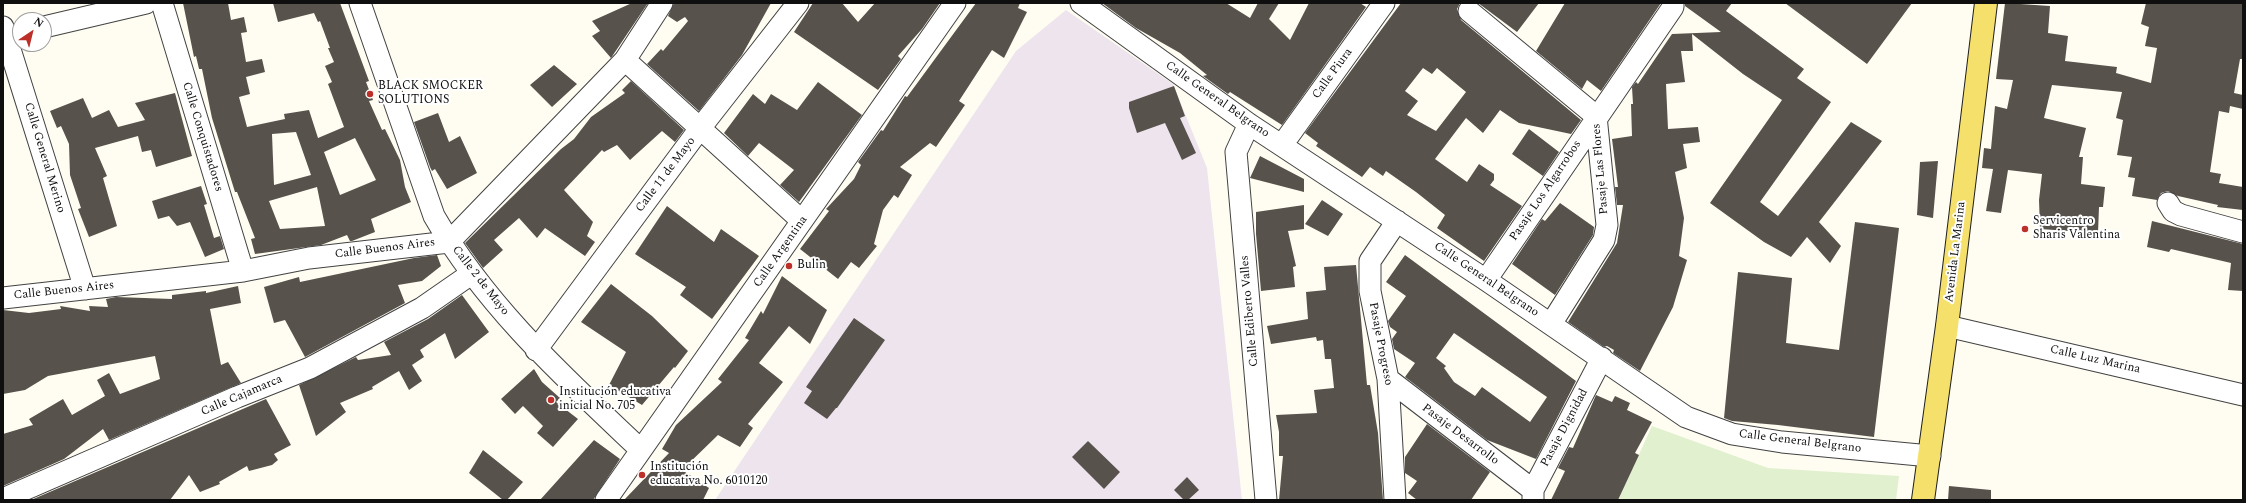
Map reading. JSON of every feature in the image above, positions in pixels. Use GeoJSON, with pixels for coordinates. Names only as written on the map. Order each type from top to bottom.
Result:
{"type":"FeatureCollection","features":[{"type":"Feature","properties":{"kind":"main road","name":"Avenida La Marina"},"geometry":{"type":"LineString","coordinates":[[1923,500],[1947,326],[1986,3]]}},
{"type":"Feature","properties":{"kind":"street"},"geometry":{"type":"LineString","coordinates":[[52,25],[146,3]]}},
{"type":"Feature","properties":{"kind":"street","name":"Calle Conquistadores"},"geometry":{"type":"LineString","coordinates":[[162,3],[242,271]]}},
{"type":"Feature","properties":{"kind":"street","name":"Calle 2 de Mayo"},"geometry":{"type":"LineString","coordinates":[[360,3],[434,216],[449,242],[471,274],[536,350],[641,450]]}},
{"type":"Feature","properties":{"kind":"street","name":"Calle Buenos Aires"},"geometry":{"type":"LineString","coordinates":[[3,298],[85,290],[242,271],[309,258],[449,242],[625,60],[662,3]]}},
{"type":"Feature","properties":{"kind":"street","name":"Calle 11 de Mayo"},"geometry":{"type":"LineString","coordinates":[[536,350],[701,127],[798,3]]}},
{"type":"Feature","properties":{"kind":"street","name":"Calle Argentina"},"geometry":{"type":"LineString","coordinates":[[606,500],[955,3]]}},
{"type":"Feature","properties":{"kind":"street","name":"Calle General Belgrano"},"geometry":{"type":"LineString","coordinates":[[1081,3],[1249,124],[1486,280],[1602,358],[1686,417],[1732,434],[1782,442],[1930,456]]}},
{"type":"Feature","properties":{"kind":"street","name":"Calle Piura"},"geometry":{"type":"LineString","coordinates":[[1282,145],[1384,3]]}},
{"type":"Feature","properties":{"kind":"street","name":"Pasaje Los Algarrobos"},"geometry":{"type":"LineString","coordinates":[[1486,280],[1596,116],[1673,7],[1672,3]]}},
{"type":"Feature","properties":{"kind":"street","name":"Pasaje Las Flores"},"geometry":{"type":"LineString","coordinates":[[1469,11],[1596,116],[1607,224],[1604,240],[1551,324]]}},
{"type":"Feature","properties":{"kind":"street","name":"Calle General Merino"},"geometry":{"type":"LineString","coordinates":[[8,33],[85,290]]}},
{"type":"Feature","properties":{"kind":"street"},"geometry":{"type":"LineString","coordinates":[[625,60],[701,127],[802,221]]}},
{"type":"Feature","properties":{"kind":"street","name":"Calle Ediberto Valles"},"geometry":{"type":"LineString","coordinates":[[1249,124],[1236,152],[1266,500]]}},
{"type":"Feature","properties":{"kind":"street"},"geometry":{"type":"LineString","coordinates":[[2168,203],[2173,211],[2181,215],[2243,232]]}},
{"type":"Feature","properties":{"kind":"street","name":"Pasaje Progreso"},"geometry":{"type":"LineString","coordinates":[[1395,500],[1388,379],[1370,291],[1370,261],[1397,221]]}},
{"type":"Feature","properties":{"kind":"street","name":"Calle Cajamarca"},"geometry":{"type":"LineString","coordinates":[[3,499],[237,397],[310,368],[422,308],[471,274]]}},
{"type":"Feature","properties":{"kind":"street","name":"Calle Luz Marina"},"geometry":{"type":"LineString","coordinates":[[1947,326],[2243,395]]}},
{"type":"Feature","properties":{"kind":"street","name":"Pasaje Dignidad"},"geometry":{"type":"LineString","coordinates":[[1533,495],[1602,358]]}},
{"type":"Feature","properties":{"kind":"street","name":"Pasaje Desarrollo"},"geometry":{"type":"LineString","coordinates":[[1388,379],[1533,495]]}},
{"type":"Feature","properties":{"kind":"shaded area"},"geometry":{"type":"Polygon","coordinates":[[[1066,10],[1173,84],[1207,168],[1242,500],[715,500],[1016,51],[1066,10]]]}},
{"type":"Feature","properties":{"kind":"green space"},"geometry":{"type":"Polygon","coordinates":[[[1652,426],[1768,468],[1899,476],[1896,500],[1618,500],[1652,426]]]}},
{"type":"Feature","properties":{"kind":"building"},"geometry":{"type":"Polygon","coordinates":[[[183,3],[228,3],[231,20],[244,17],[247,32],[241,33],[246,62],[262,59],[265,72],[246,77],[250,94],[239,97],[247,127],[285,119],[284,114],[309,110],[318,138],[344,127],[328,84],[332,82],[325,66],[334,62],[328,48],[330,48],[320,21],[318,22],[314,13],[278,22],[273,3],[340,3],[369,81],[366,82],[373,100],[369,101],[382,130],[385,129],[400,160],[405,187],[411,202],[371,219],[375,232],[352,241],[350,241],[347,235],[321,245],[255,254],[251,239],[255,238],[237,192],[235,192],[212,118],[202,69],[199,69],[196,56],[194,57],[183,3]],[[296,132],[272,134],[274,185],[311,175],[296,132]],[[355,138],[324,152],[340,195],[376,180],[355,138]],[[317,187],[269,201],[280,229],[325,226],[317,187]]]}},
{"type":"Feature","properties":{"kind":"building"},"geometry":{"type":"Polygon","coordinates":[[[632,3],[648,3],[611,58],[592,36],[600,31],[592,21],[632,3]]]}},
{"type":"Feature","properties":{"kind":"building"},"geometry":{"type":"Polygon","coordinates":[[[674,3],[771,3],[742,55],[699,111],[647,64],[661,49],[663,51],[688,21],[685,17],[677,22],[668,16],[674,3]]]}},
{"type":"Feature","properties":{"kind":"building"},"geometry":{"type":"Polygon","coordinates":[[[813,3],[842,3],[858,22],[875,3],[940,3],[922,29],[898,56],[901,59],[878,90],[794,32],[813,3]]]}},
{"type":"Feature","properties":{"kind":"building"},"geometry":{"type":"Polygon","coordinates":[[[976,3],[1020,3],[1018,8],[1027,12],[1004,58],[992,50],[959,101],[965,105],[936,147],[930,143],[900,167],[912,175],[898,198],[894,195],[883,210],[874,244],[877,246],[859,268],[851,262],[838,279],[800,249],[829,211],[826,209],[854,179],[861,165],[858,162],[881,130],[883,131],[905,96],[907,97],[976,3]]]}},
{"type":"Feature","properties":{"kind":"building"},"geometry":{"type":"Polygon","coordinates":[[[1102,3],[1226,3],[1250,18],[1258,3],[1279,3],[1269,19],[1290,40],[1309,3],[1360,3],[1366,7],[1282,125],[1230,92],[1228,94],[1203,76],[1207,75],[1180,53],[1136,28],[1102,3]]]}},
{"type":"Feature","properties":{"kind":"building"},"geometry":{"type":"Polygon","coordinates":[[[1401,3],[1460,3],[1457,9],[1461,20],[1581,120],[1571,134],[1519,123],[1500,110],[1483,133],[1466,118],[1435,159],[1467,182],[1479,164],[1494,174],[1494,180],[1490,185],[1522,206],[1484,261],[1437,228],[1445,215],[1416,192],[1386,171],[1383,176],[1370,167],[1362,177],[1316,146],[1318,143],[1305,133],[1401,3]],[[1423,68],[1405,91],[1418,101],[1407,115],[1436,131],[1466,92],[1437,68],[1432,74],[1423,68]]]}},
{"type":"Feature","properties":{"kind":"building"},"geometry":{"type":"Polygon","coordinates":[[[1478,3],[1539,3],[1517,32],[1478,3]]]}},
{"type":"Feature","properties":{"kind":"building"},"geometry":{"type":"Polygon","coordinates":[[[1565,3],[1661,3],[1601,91],[1587,80],[1582,89],[1536,51],[1565,3]]]}},
{"type":"Feature","properties":{"kind":"building"},"geometry":{"type":"Polygon","coordinates":[[[1685,3],[1732,3],[1726,11],[1804,69],[1797,78],[1831,102],[1760,202],[1778,216],[1851,122],[1882,141],[1819,222],[1841,246],[1830,263],[1807,237],[1791,257],[1764,242],[1710,203],[1782,100],[1743,74],[1692,34],[1693,51],[1681,51],[1685,82],[1666,84],[1668,129],[1698,127],[1700,142],[1683,144],[1687,168],[1675,172],[1684,218],[1679,256],[1687,260],[1673,307],[1640,371],[1613,353],[1614,350],[1607,346],[1604,347],[1568,322],[1617,243],[1623,205],[1617,205],[1615,187],[1618,187],[1612,139],[1632,136],[1632,87],[1636,82],[1638,84],[1672,34],[1721,32],[1685,6],[1685,3]]]}},
{"type":"Feature","properties":{"kind":"building"},"geometry":{"type":"Polygon","coordinates":[[[1785,3],[1912,3],[1867,64],[1785,3]]]}},
{"type":"Feature","properties":{"kind":"building"},"geometry":{"type":"Polygon","coordinates":[[[2005,3],[2050,6],[2048,33],[2068,36],[2065,61],[2117,67],[2116,73],[2151,83],[2157,48],[2145,46],[2149,27],[2141,24],[2146,3],[2243,3],[2243,59],[2240,59],[2234,93],[2243,95],[2243,109],[2230,106],[2229,113],[2219,111],[2210,172],[2221,174],[2219,183],[2243,187],[2243,210],[2217,207],[2218,205],[2178,196],[2168,191],[2161,193],[2157,200],[2132,196],[2135,178],[2128,177],[2132,157],[2117,155],[2123,120],[2116,118],[2122,92],[2052,85],[2044,118],[2086,128],[2079,157],[2083,157],[2081,184],[2105,187],[2103,207],[2099,207],[2098,233],[2040,229],[2039,200],[2042,174],[2008,170],[2001,213],[1986,211],[1993,169],[1982,168],[1984,148],[1991,149],[1995,106],[2007,109],[2013,80],[1996,79],[2005,3]]]}},
{"type":"Feature","properties":{"kind":"building"},"geometry":{"type":"Polygon","coordinates":[[[554,65],[577,84],[552,107],[530,85],[554,65]]]}},
{"type":"Feature","properties":{"kind":"building"},"geometry":{"type":"Polygon","coordinates":[[[631,81],[684,130],[675,142],[662,131],[630,160],[617,145],[604,152],[602,150],[564,190],[593,222],[587,236],[595,242],[585,256],[545,228],[537,238],[519,218],[494,240],[503,250],[483,268],[465,243],[561,149],[574,139],[591,117],[625,93],[622,90],[631,81]]]}},
{"type":"Feature","properties":{"kind":"building"},"geometry":{"type":"Polygon","coordinates":[[[818,82],[862,115],[799,202],[780,185],[794,170],[759,143],[748,156],[724,133],[753,94],[765,104],[771,94],[797,110],[818,82]]]}},
{"type":"Feature","properties":{"kind":"building"},"geometry":{"type":"Polygon","coordinates":[[[1174,86],[1185,116],[1180,118],[1196,153],[1182,160],[1165,123],[1137,133],[1129,108],[1129,102],[1174,86]]]}},
{"type":"Feature","properties":{"kind":"building"},"geometry":{"type":"Polygon","coordinates":[[[175,93],[192,156],[156,167],[151,150],[142,152],[138,136],[95,148],[107,176],[103,178],[117,226],[89,237],[78,209],[81,208],[70,175],[69,144],[61,126],[57,128],[50,111],[83,98],[92,118],[109,110],[118,127],[145,120],[135,103],[175,93]]]}},
{"type":"Feature","properties":{"kind":"building"},"geometry":{"type":"Polygon","coordinates":[[[438,113],[449,142],[460,136],[477,173],[447,189],[435,169],[432,171],[430,167],[414,122],[438,113]]]}},
{"type":"Feature","properties":{"kind":"building"},"geometry":{"type":"Polygon","coordinates":[[[1529,129],[1559,152],[1543,176],[1512,154],[1529,129]]]}},
{"type":"Feature","properties":{"kind":"building"},"geometry":{"type":"Polygon","coordinates":[[[1260,156],[1304,179],[1304,192],[1250,178],[1260,156]]]}},
{"type":"Feature","properties":{"kind":"building"},"geometry":{"type":"Polygon","coordinates":[[[1938,161],[1933,218],[1917,215],[1920,162],[1938,161]]]}},
{"type":"Feature","properties":{"kind":"building"},"geometry":{"type":"Polygon","coordinates":[[[201,186],[207,204],[204,205],[214,238],[220,236],[224,249],[205,257],[190,222],[177,226],[169,216],[158,219],[152,201],[201,186]]]}},
{"type":"Feature","properties":{"kind":"building"},"geometry":{"type":"Polygon","coordinates":[[[1322,200],[1343,214],[1328,236],[1305,224],[1322,200]]]}},
{"type":"Feature","properties":{"kind":"building"},"geometry":{"type":"Polygon","coordinates":[[[1560,203],[1594,227],[1593,235],[1555,295],[1512,264],[1542,219],[1545,221],[1560,203]]]}},
{"type":"Feature","properties":{"kind":"building"},"geometry":{"type":"Polygon","coordinates":[[[1304,205],[1304,229],[1288,231],[1296,266],[1293,267],[1295,287],[1261,291],[1256,234],[1256,212],[1304,205]]]}},
{"type":"Feature","properties":{"kind":"building"},"geometry":{"type":"Polygon","coordinates":[[[667,206],[714,242],[721,229],[759,256],[712,319],[680,295],[686,287],[635,254],[667,206]]]}},
{"type":"Feature","properties":{"kind":"building"},"geometry":{"type":"Polygon","coordinates":[[[2152,221],[2243,244],[2243,291],[2228,290],[2231,263],[2171,249],[2169,252],[2147,247],[2152,221]]]}},
{"type":"Feature","properties":{"kind":"building"},"geometry":{"type":"Polygon","coordinates":[[[1855,222],[1899,228],[1874,437],[1732,421],[1724,418],[1738,272],[1792,278],[1786,343],[1839,350],[1855,222]]]}},
{"type":"Feature","properties":{"kind":"building"},"geometry":{"type":"Polygon","coordinates":[[[437,255],[441,266],[422,281],[398,285],[405,303],[305,357],[285,320],[274,323],[264,287],[299,277],[300,282],[414,258],[437,255]]]}},
{"type":"Feature","properties":{"kind":"building"},"geometry":{"type":"Polygon","coordinates":[[[1405,255],[1576,381],[1536,459],[1487,440],[1405,377],[1415,363],[1394,349],[1392,339],[1397,332],[1390,327],[1388,321],[1406,296],[1386,282],[1405,255]],[[1454,333],[1436,358],[1446,366],[1444,368],[1454,382],[1475,396],[1482,387],[1530,422],[1547,397],[1454,333]]]}},
{"type":"Feature","properties":{"kind":"building"},"geometry":{"type":"Polygon","coordinates":[[[1356,265],[1367,385],[1370,385],[1378,433],[1383,500],[1279,500],[1283,456],[1279,456],[1279,432],[1276,415],[1317,413],[1314,390],[1334,388],[1331,359],[1325,359],[1323,340],[1317,341],[1316,337],[1271,344],[1267,326],[1308,319],[1306,292],[1326,290],[1324,267],[1356,265]]]}},
{"type":"Feature","properties":{"kind":"building"},"geometry":{"type":"Polygon","coordinates":[[[782,276],[827,310],[810,344],[789,326],[759,363],[783,382],[748,424],[753,428],[740,447],[718,435],[682,470],[709,488],[703,500],[624,500],[669,453],[662,449],[676,425],[722,382],[718,379],[749,340],[745,338],[761,311],[763,314],[782,276]]]}},
{"type":"Feature","properties":{"kind":"building"},"geometry":{"type":"Polygon","coordinates":[[[611,284],[652,316],[688,351],[642,405],[609,385],[626,352],[581,322],[611,284]]]}},
{"type":"Feature","properties":{"kind":"building"},"geometry":{"type":"Polygon","coordinates":[[[238,286],[241,303],[210,309],[221,365],[228,362],[241,383],[109,440],[103,429],[64,459],[3,486],[3,434],[33,425],[29,419],[63,399],[72,415],[105,396],[97,380],[109,373],[120,394],[160,379],[155,356],[48,376],[25,390],[3,394],[3,310],[29,313],[61,309],[60,306],[90,311],[89,306],[108,307],[106,299],[116,297],[172,299],[172,295],[206,291],[206,293],[238,286]]]}},
{"type":"Feature","properties":{"kind":"building"},"geometry":{"type":"Polygon","coordinates":[[[462,295],[489,332],[455,359],[445,333],[420,350],[424,357],[412,365],[422,381],[409,390],[399,371],[372,387],[373,389],[340,403],[346,412],[316,436],[299,385],[356,357],[358,360],[391,355],[384,342],[428,319],[462,295]]]}},
{"type":"Feature","properties":{"kind":"building"},"geometry":{"type":"Polygon","coordinates":[[[854,318],[885,340],[837,408],[827,419],[804,403],[812,391],[806,387],[854,318]]]}},
{"type":"Feature","properties":{"kind":"building"},"geometry":{"type":"Polygon","coordinates":[[[534,369],[542,382],[560,398],[556,402],[578,419],[553,447],[537,433],[543,426],[523,406],[515,414],[501,399],[534,369]]]}},
{"type":"Feature","properties":{"kind":"building"},"geometry":{"type":"Polygon","coordinates":[[[1596,395],[1612,402],[1615,396],[1630,403],[1627,410],[1652,422],[1635,453],[1639,455],[1618,500],[1551,500],[1565,471],[1558,468],[1569,447],[1573,448],[1596,395]]]}},
{"type":"Feature","properties":{"kind":"building"},"geometry":{"type":"Polygon","coordinates":[[[266,399],[291,445],[274,454],[278,460],[272,465],[249,471],[247,466],[219,482],[220,484],[200,492],[189,475],[170,500],[31,500],[266,399]]]}},
{"type":"Feature","properties":{"kind":"building"},"geometry":{"type":"Polygon","coordinates":[[[1427,424],[1490,472],[1471,500],[1417,500],[1408,493],[1417,481],[1405,473],[1405,457],[1427,424]]]}},
{"type":"Feature","properties":{"kind":"building"},"geometry":{"type":"Polygon","coordinates":[[[594,440],[620,459],[593,500],[540,500],[594,440]]]}},
{"type":"Feature","properties":{"kind":"building"},"geometry":{"type":"Polygon","coordinates":[[[1088,441],[1120,472],[1104,489],[1072,457],[1088,441]]]}},
{"type":"Feature","properties":{"kind":"building"},"geometry":{"type":"Polygon","coordinates":[[[483,450],[523,482],[507,500],[503,500],[469,473],[483,450]]]}},
{"type":"Feature","properties":{"kind":"building"},"geometry":{"type":"Polygon","coordinates":[[[1187,477],[1199,490],[1188,500],[1184,500],[1174,490],[1187,477]]]}},
{"type":"Feature","properties":{"kind":"building"},"geometry":{"type":"Polygon","coordinates":[[[1949,486],[1991,490],[1991,500],[1948,500],[1949,486]]]}},
{"type":"Feature","properties":{"kind":"place","name":"BLACK SMOCKER SOLUTIONS"},"geometry":{"type":"Point","coordinates":[370,94]}},
{"type":"Feature","properties":{"kind":"place","name":"Servicentro Sharis Valentina"},"geometry":{"type":"Point","coordinates":[2025,229]}},
{"type":"Feature","properties":{"kind":"place","name":"Bulin"},"geometry":{"type":"Point","coordinates":[789,266]}},
{"type":"Feature","properties":{"kind":"place","name":"Institución educativa inicial No. 705"},"geometry":{"type":"Point","coordinates":[551,400]}},
{"type":"Feature","properties":{"kind":"place","name":"Institución educativa No. 6010120"},"geometry":{"type":"Point","coordinates":[642,475]}}]}
